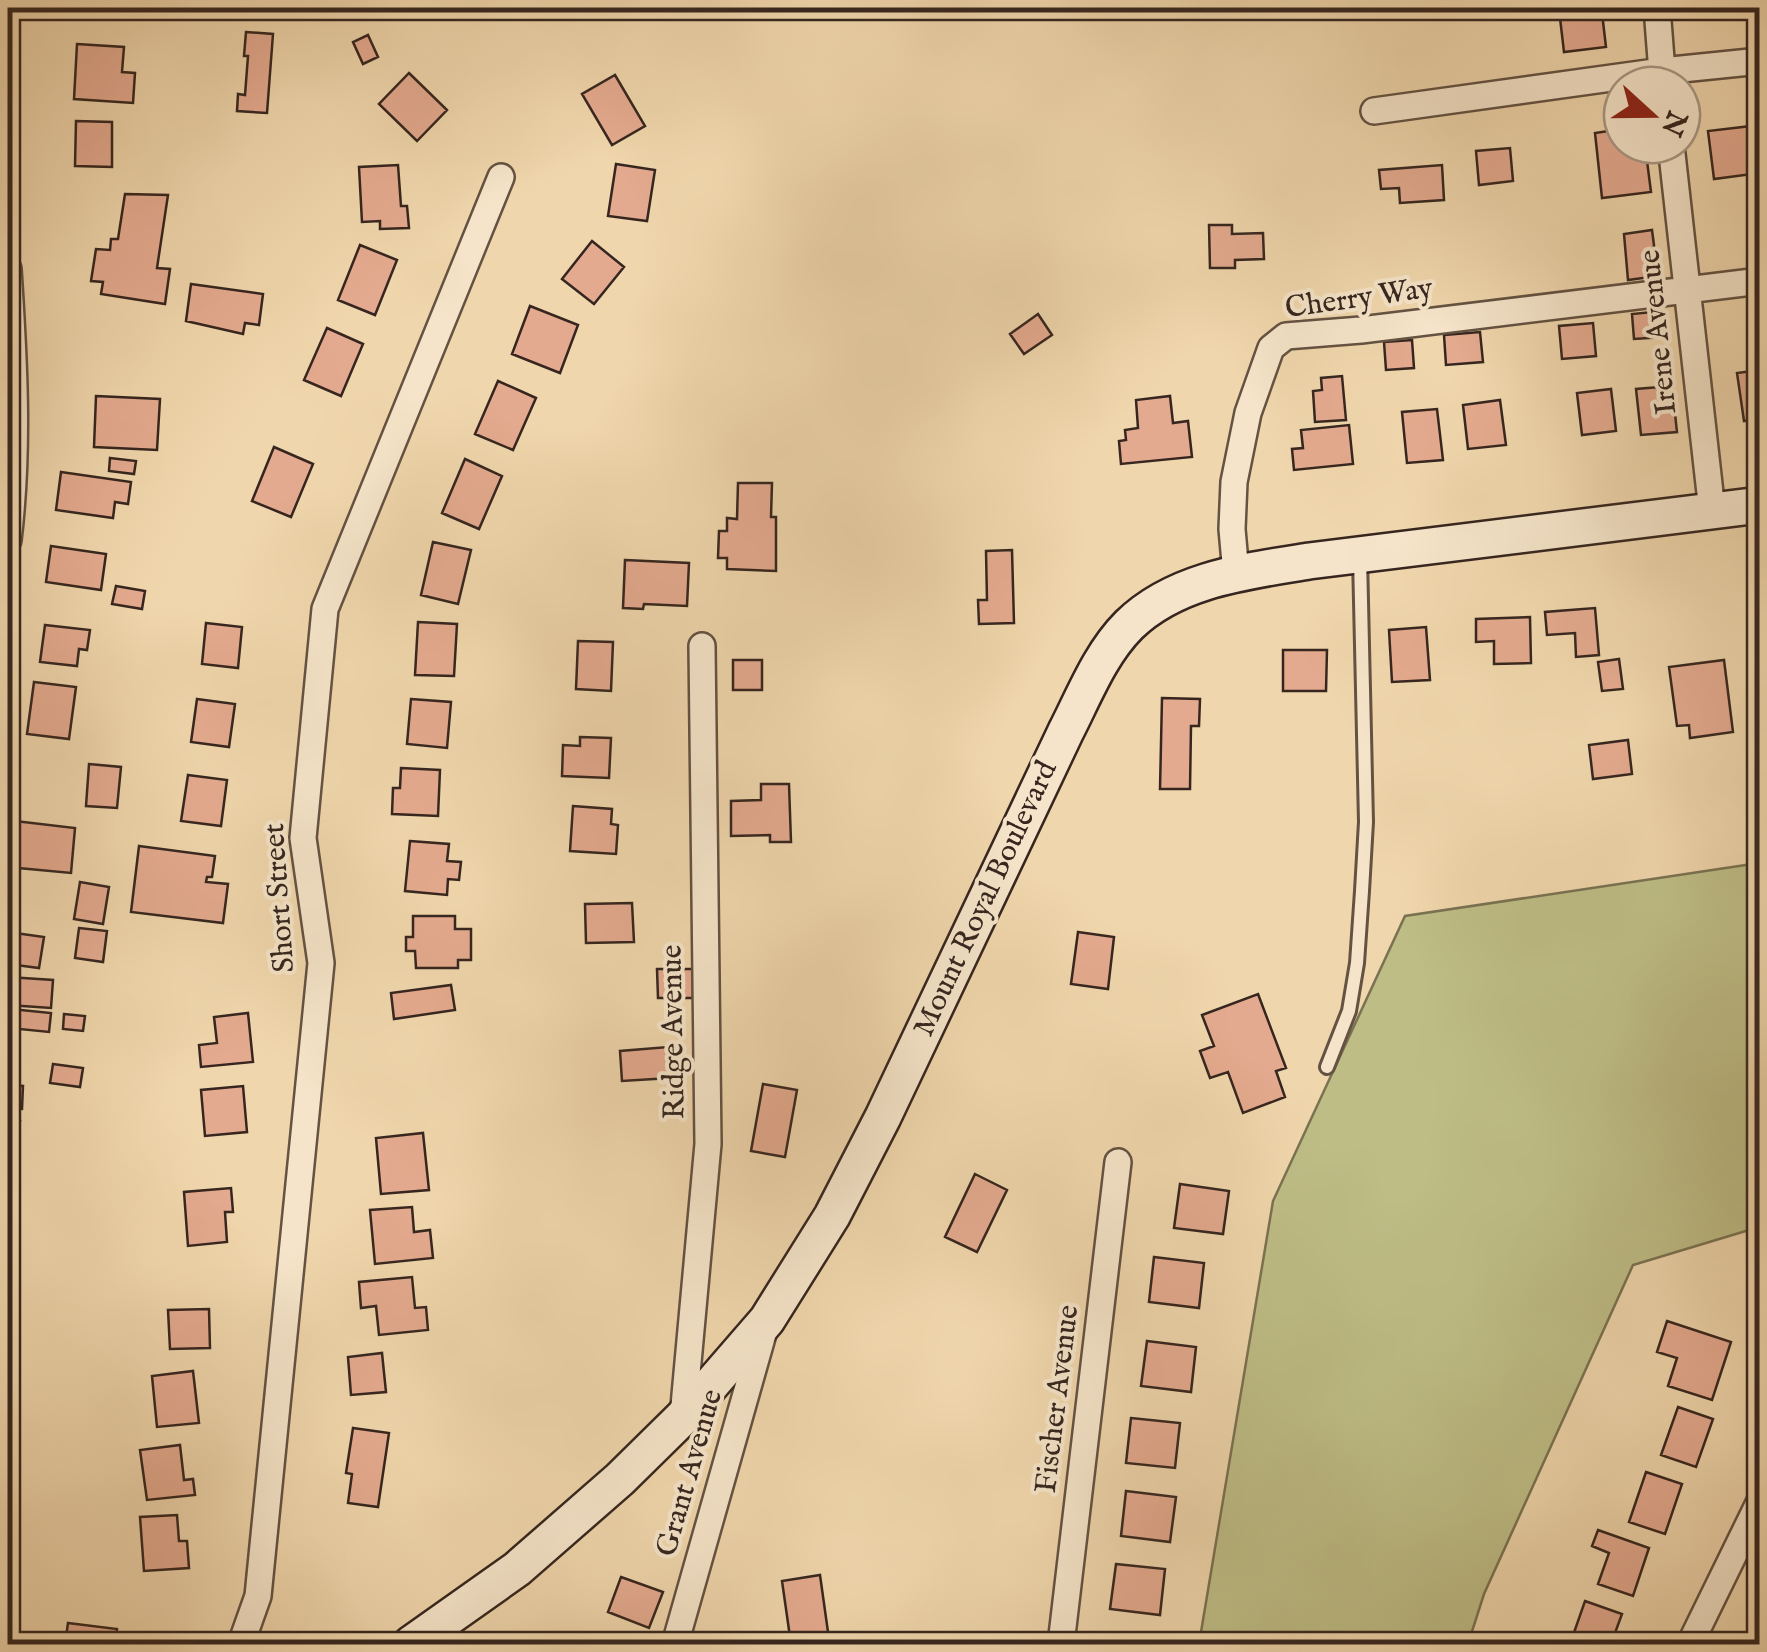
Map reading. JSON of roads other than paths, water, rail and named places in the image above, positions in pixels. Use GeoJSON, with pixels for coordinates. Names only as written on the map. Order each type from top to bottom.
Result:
{"type":"FeatureCollection","features":[{"type":"Feature","properties":{"kind":"main road","name":"Mount Royal Boulevard"},"geometry":{"type":"LineString","coordinates":[[411,1644],[552,1541],[683,1417],[767,1320],[849,1183],[1100,663],[1129,625],[1158,604],[1198,584],[1236,574],[1360,554],[1760,506]]}},
{"type":"Feature","properties":{"kind":"street"},"geometry":{"type":"LineString","coordinates":[[1657,8],[1662,65]]}},
{"type":"Feature","properties":{"kind":"street"},"geometry":{"type":"LineString","coordinates":[[1702,71],[1760,61]]}},
{"type":"Feature","properties":{"kind":"street"},"geometry":{"type":"LineString","coordinates":[[1374,111],[1602,85]]}},
{"type":"Feature","properties":{"kind":"street","name":"Irene Avenue"},"geometry":{"type":"LineString","coordinates":[[1672,165],[1712,512]]}},
{"type":"Feature","properties":{"kind":"street","name":"Short Street"},"geometry":{"type":"LineString","coordinates":[[240,1644],[258,1596],[320,963],[303,838],[325,609],[501,177]]}},
{"type":"Feature","properties":{"kind":"street"},"geometry":{"type":"LineString","coordinates":[[8,269],[16,474],[8,540]]}},
{"type":"Feature","properties":{"kind":"street","name":"Cherry Way"},"geometry":{"type":"LineString","coordinates":[[1236,574],[1234,482],[1248,413],[1270,348],[1286,336],[1760,281]]}},
{"type":"Feature","properties":{"kind":"street","name":"Ridge Avenue"},"geometry":{"type":"LineString","coordinates":[[683,1417],[708,1144],[702,646]]}},
{"type":"Feature","properties":{"kind":"street","name":"Fischer Avenue"},"geometry":{"type":"LineString","coordinates":[[1061,1644],[1118,1162]]}},
{"type":"Feature","properties":{"kind":"street","name":"Grant Avenue"},"geometry":{"type":"LineString","coordinates":[[675,1644],[767,1320]]}},
{"type":"Feature","properties":{"kind":"street"},"geometry":{"type":"LineString","coordinates":[[1690,1644],[1760,1501]]}},
{"type":"Feature","properties":{"kind":"lane"},"geometry":{"type":"LineString","coordinates":[[1327,1067],[1349,1011],[1362,890],[1366,822],[1360,554]]}}]}
